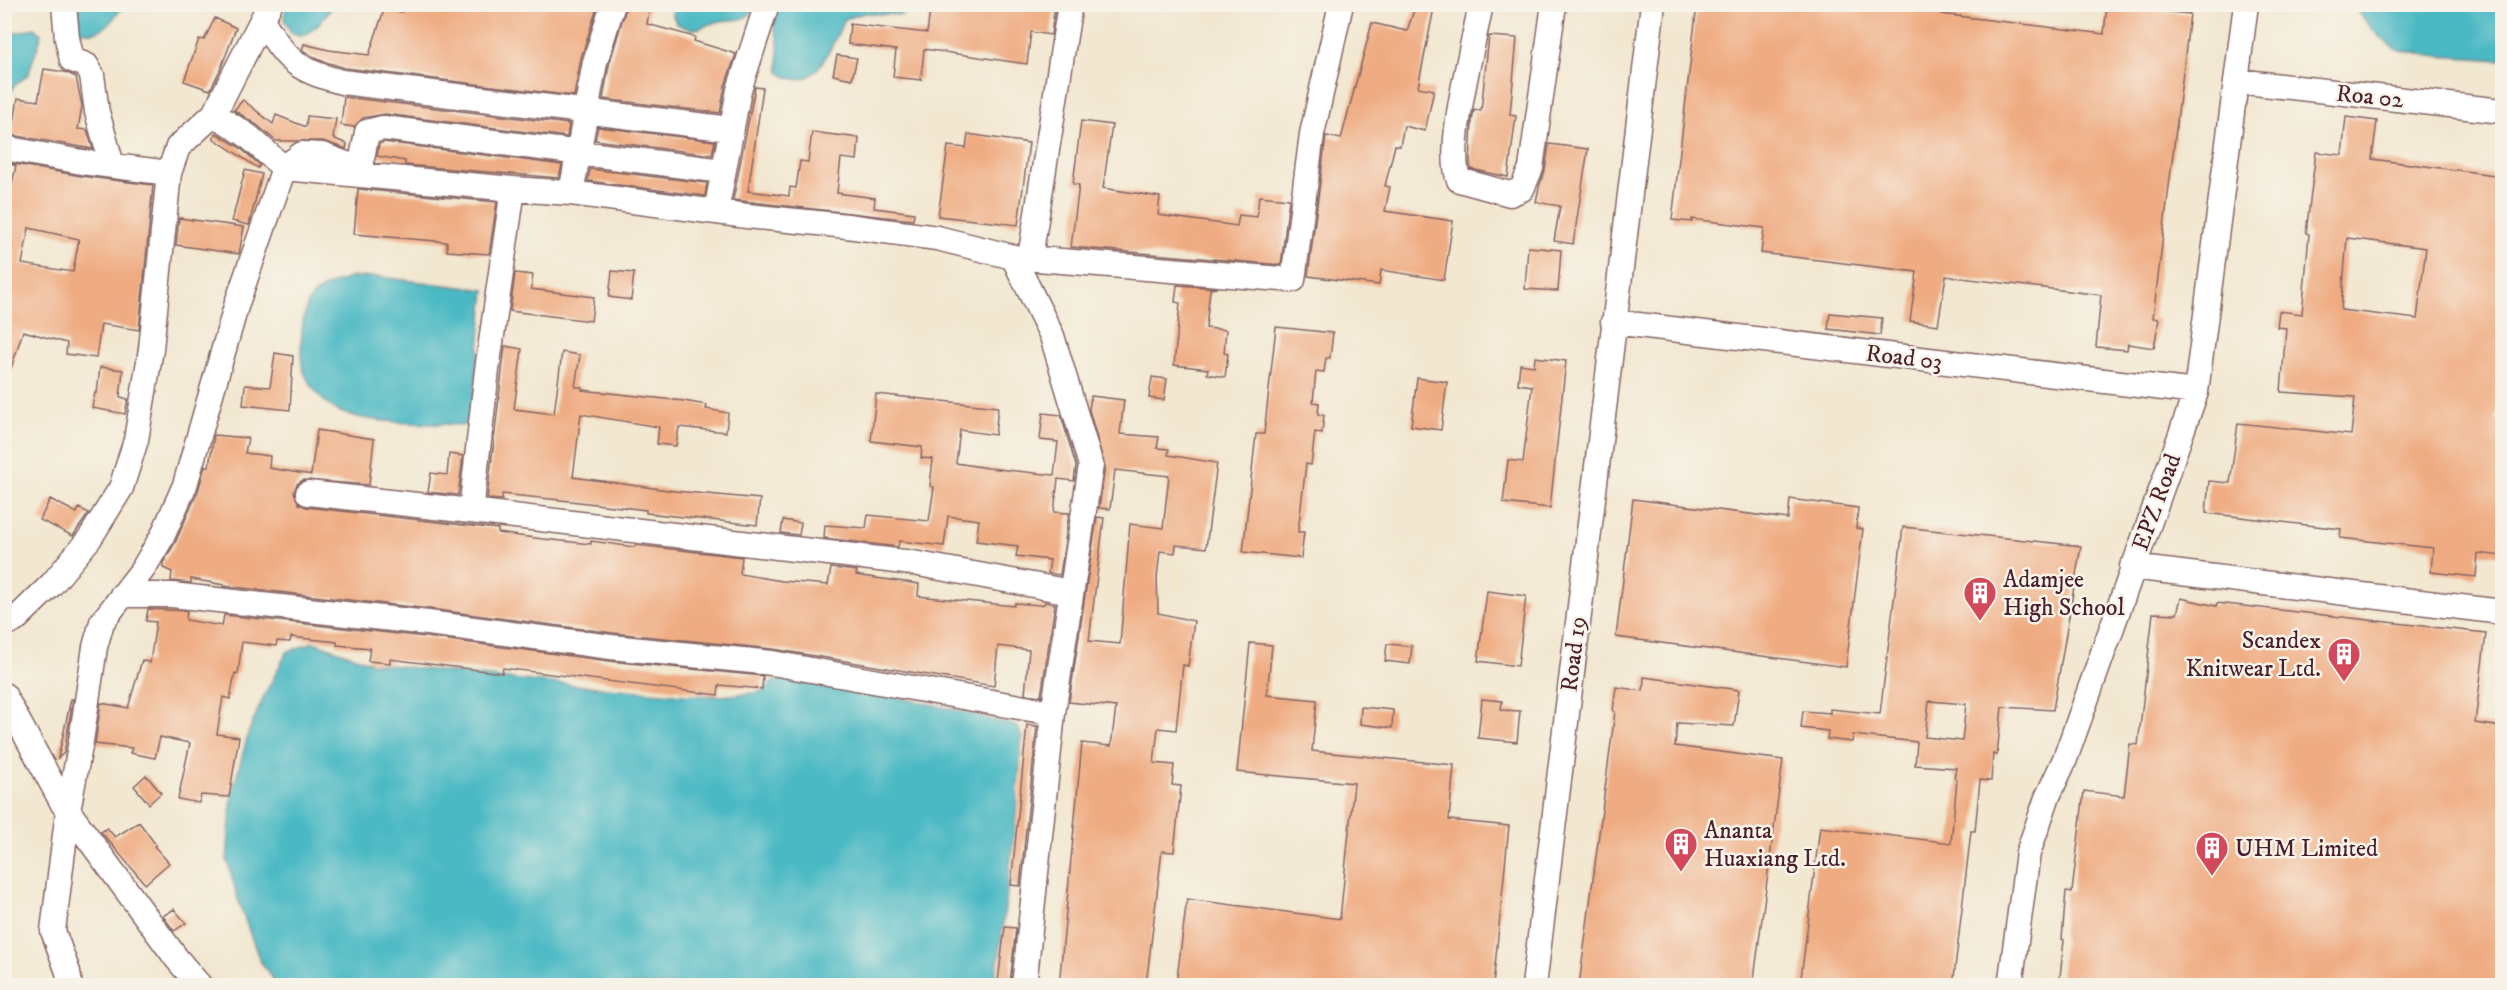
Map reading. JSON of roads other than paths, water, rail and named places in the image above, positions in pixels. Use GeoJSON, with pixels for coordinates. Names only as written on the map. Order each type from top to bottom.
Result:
{"type":"FeatureCollection","features":[{"type":"Feature","properties":{"kind":"street"},"geometry":{"type":"LineString","coordinates":[[64,4],[66,38],[72,60],[86,65],[92,75],[97,112],[112,165]]}},
{"type":"Feature","properties":{"kind":"street"},"geometry":{"type":"LineString","coordinates":[[571,193],[595,62],[613,4]]}},
{"type":"Feature","properties":{"kind":"street"},"geometry":{"type":"LineString","coordinates":[[716,212],[739,90],[766,4]]}},
{"type":"Feature","properties":{"kind":"street"},"geometry":{"type":"LineString","coordinates":[[1024,986],[1053,712],[1091,465],[1052,336],[1022,258],[1070,4]]}},
{"type":"Feature","properties":{"kind":"street"},"geometry":{"type":"LineString","coordinates":[[214,114],[248,136],[284,168],[571,193],[937,238],[1022,258],[1293,280],[1312,134],[1341,4]]}},
{"type":"Feature","properties":{"kind":"street"},"geometry":{"type":"LineString","coordinates":[[1481,4],[1456,134],[1455,171],[1459,180],[1483,189],[1510,194],[1522,189],[1531,168],[1554,4]]}},
{"type":"Feature","properties":{"kind":"street","name":"EPZ Road"},"geometry":{"type":"LineString","coordinates":[[2010,986],[2028,853],[2196,392],[2246,4]]}},
{"type":"Feature","properties":{"kind":"street","name":"Road 19"},"geometry":{"type":"LineString","coordinates":[[1534,986],[1650,5]]}},
{"type":"Feature","properties":{"kind":"street"},"geometry":{"type":"LineString","coordinates":[[267,13],[279,48],[299,68],[342,82],[731,129]]}},
{"type":"Feature","properties":{"kind":"street"},"geometry":{"type":"LineString","coordinates":[[4,624],[15,620],[52,584],[90,538],[121,488],[136,440],[150,360],[169,173],[178,147],[214,114],[267,13]]}},
{"type":"Feature","properties":{"kind":"street","name":"Roa 02"},"geometry":{"type":"LineString","coordinates":[[2236,81],[2502,111]]}},
{"type":"Feature","properties":{"kind":"street"},"geometry":{"type":"LineString","coordinates":[[70,986],[69,972],[53,931],[68,811],[81,741],[94,647],[102,622],[143,569],[162,537],[185,485],[237,303],[284,168],[302,154],[322,155],[360,169],[367,132],[383,128],[723,171]]}},
{"type":"Feature","properties":{"kind":"street"},"geometry":{"type":"LineString","coordinates":[[4,148],[169,173]]}},
{"type":"Feature","properties":{"kind":"street"},"geometry":{"type":"LineString","coordinates":[[471,511],[487,370],[513,189]]}},
{"type":"Feature","properties":{"kind":"street","name":"Road 03"},"geometry":{"type":"LineString","coordinates":[[1613,322],[2196,392]]}},
{"type":"Feature","properties":{"kind":"street"},"geometry":{"type":"LineString","coordinates":[[308,493],[913,563],[1071,592]]}},
{"type":"Feature","properties":{"kind":"street"},"geometry":{"type":"LineString","coordinates":[[2132,567],[2502,612]]}},
{"type":"Feature","properties":{"kind":"street"},"geometry":{"type":"LineString","coordinates":[[122,596],[172,595],[428,623],[611,647],[772,663],[1053,712]]}},
{"type":"Feature","properties":{"kind":"street"},"geometry":{"type":"LineString","coordinates":[[4,695],[68,811],[177,959],[200,986]]}},
{"type":"Feature","properties":{"kind":"water"},"geometry":{"type":"Polygon","coordinates":[[[286,4],[334,5],[316,27],[303,36],[291,33],[284,19],[286,4]]]}},
{"type":"Feature","properties":{"kind":"water"},"geometry":{"type":"Polygon","coordinates":[[[72,5],[124,5],[101,30],[88,32],[80,31],[73,15],[72,5]]]}},
{"type":"Feature","properties":{"kind":"water"},"geometry":{"type":"Polygon","coordinates":[[[675,5],[758,5],[742,19],[714,22],[690,29],[676,23],[672,13],[675,5]]]}},
{"type":"Feature","properties":{"kind":"water"},"geometry":{"type":"Polygon","coordinates":[[[775,5],[915,5],[901,15],[864,13],[845,19],[820,65],[812,74],[803,79],[792,79],[779,72],[778,39],[772,21],[775,5]]]}},
{"type":"Feature","properties":{"kind":"water"},"geometry":{"type":"Polygon","coordinates":[[[2353,5],[2502,5],[2502,60],[2428,55],[2400,50],[2380,37],[2353,5]]]}},
{"type":"Feature","properties":{"kind":"water"},"geometry":{"type":"Polygon","coordinates":[[[34,28],[41,34],[29,74],[14,86],[5,104],[5,33],[34,28]]]}},
{"type":"Feature","properties":{"kind":"water"},"geometry":{"type":"Polygon","coordinates":[[[352,277],[380,277],[485,290],[471,425],[366,419],[338,411],[327,404],[317,393],[303,369],[301,343],[305,311],[312,297],[320,290],[352,277]]]}},
{"type":"Feature","properties":{"kind":"water"},"geometry":{"type":"Polygon","coordinates":[[[313,642],[372,663],[498,678],[684,695],[721,696],[754,693],[765,690],[774,681],[794,677],[935,705],[1018,727],[1022,738],[1015,825],[999,957],[993,985],[277,985],[260,961],[240,906],[227,860],[232,794],[249,731],[287,652],[313,642]]]}},
{"type":"Feature","properties":{"kind":"place","name":"Adamjee High School"},"geometry":{"type":"Point","coordinates":[1980,622]}},
{"type":"Feature","properties":{"kind":"place","name":"Scandex Knitwear Ltd."},"geometry":{"type":"Point","coordinates":[2344,683]}},
{"type":"Feature","properties":{"kind":"place","name":"Ananta Huaxiang Ltd."},"geometry":{"type":"Point","coordinates":[1681,873]}},
{"type":"Feature","properties":{"kind":"place","name":"UHM Limited"},"geometry":{"type":"Point","coordinates":[2212,877]}}]}
